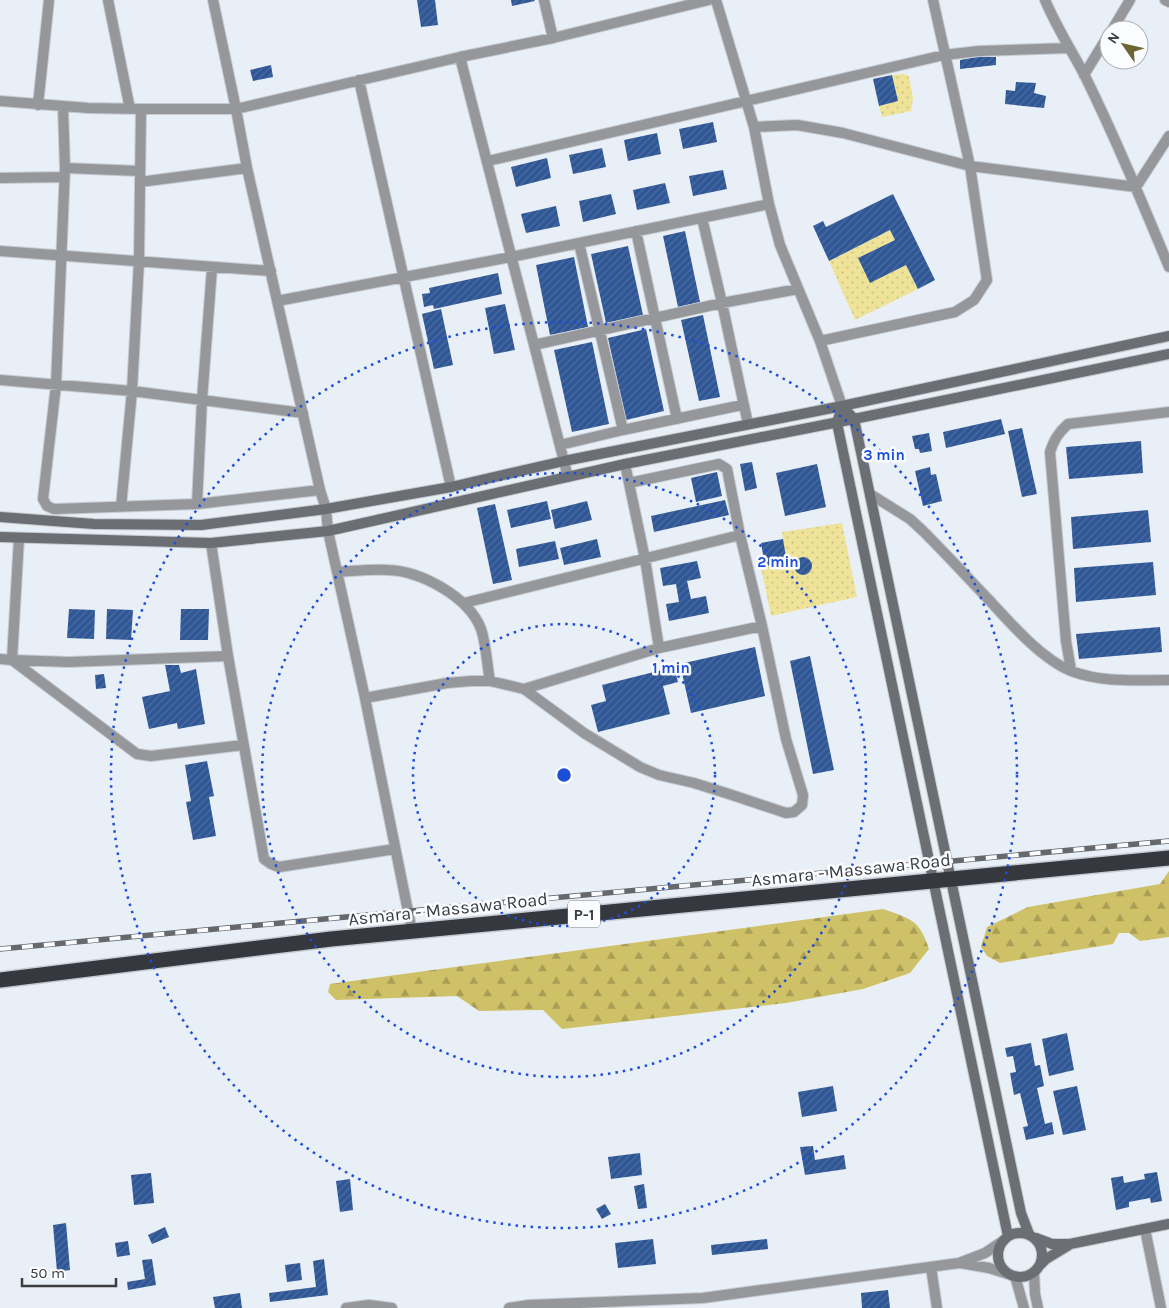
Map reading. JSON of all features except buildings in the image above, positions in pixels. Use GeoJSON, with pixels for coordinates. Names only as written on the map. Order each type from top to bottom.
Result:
{"type":"FeatureCollection","features":[{"type":"Feature","properties":{"kind":"highway","name":"Asmara - Massawa Road"},"geometry":{"type":"LineString","coordinates":[[0,980],[322,940],[1169,858]]}},
{"type":"Feature","properties":{"kind":"main road"},"geometry":{"type":"LineString","coordinates":[[0,517],[94,524],[201,525],[326,509],[451,487],[564,461],[842,406],[1169,336]]}},
{"type":"Feature","properties":{"kind":"main road"},"geometry":{"type":"LineString","coordinates":[[0,537],[211,543],[328,531],[625,464],[854,420],[1169,354]]}},
{"type":"Feature","properties":{"kind":"main road"},"geometry":{"type":"LineString","coordinates":[[842,406],[854,420],[1021,1213],[1032,1236],[1039,1242],[1042,1254],[1037,1269]]}},
{"type":"Feature","properties":{"kind":"main road"},"geometry":{"type":"LineString","coordinates":[[842,406],[838,423],[934,880],[1005,1238]]}},
{"type":"Feature","properties":{"kind":"main road"},"geometry":{"type":"LineString","coordinates":[[1070,1244],[1046,1259],[1037,1269],[1022,1277],[1012,1275],[1002,1269],[998,1255],[999,1247],[1005,1238],[1014,1233],[1032,1236],[1052,1244],[1070,1244],[1169,1224]]}},
{"type":"Feature","properties":{"kind":"street"},"geometry":{"type":"LineString","coordinates":[[38,104],[49,0]]}},
{"type":"Feature","properties":{"kind":"street"},"geometry":{"type":"LineString","coordinates":[[108,0],[135,109],[140,171],[139,262],[132,390],[121,507]]}},
{"type":"Feature","properties":{"kind":"street"},"geometry":{"type":"LineString","coordinates":[[213,0],[247,168],[320,490],[326,509],[328,531],[365,698],[412,931]]}},
{"type":"Feature","properties":{"kind":"street"},"geometry":{"type":"LineString","coordinates":[[544,0],[553,38]]}},
{"type":"Feature","properties":{"kind":"street"},"geometry":{"type":"LineString","coordinates":[[0,101],[63,107],[236,109],[460,57],[553,38],[709,0]]}},
{"type":"Feature","properties":{"kind":"street"},"geometry":{"type":"LineString","coordinates":[[716,0],[754,127],[769,204],[780,245],[820,341],[842,406]]}},
{"type":"Feature","properties":{"kind":"street"},"geometry":{"type":"LineString","coordinates":[[820,341],[955,312],[974,300],[987,280],[970,166],[933,0]]}},
{"type":"Feature","properties":{"kind":"street"},"geometry":{"type":"LineString","coordinates":[[1045,0],[1084,75],[1136,188],[1169,267]]}},
{"type":"Feature","properties":{"kind":"street"},"geometry":{"type":"LineString","coordinates":[[1118,20],[1130,0]]}},
{"type":"Feature","properties":{"kind":"street"},"geometry":{"type":"LineString","coordinates":[[1165,0],[1169,2]]}},
{"type":"Feature","properties":{"kind":"street"},"geometry":{"type":"LineString","coordinates":[[488,161],[944,55],[979,51],[1070,48]]}},
{"type":"Feature","properties":{"kind":"street"},"geometry":{"type":"LineString","coordinates":[[1084,75],[1099,50]]}},
{"type":"Feature","properties":{"kind":"street"},"geometry":{"type":"LineString","coordinates":[[460,57],[568,477]]}},
{"type":"Feature","properties":{"kind":"street"},"geometry":{"type":"LineString","coordinates":[[359,80],[451,487]]}},
{"type":"Feature","properties":{"kind":"street"},"geometry":{"type":"LineString","coordinates":[[63,107],[62,257],[56,385],[43,499],[48,506],[54,509],[121,507],[197,504],[320,490]]}},
{"type":"Feature","properties":{"kind":"street"},"geometry":{"type":"LineString","coordinates":[[754,127],[798,125],[852,135],[970,166],[1136,188]]}},
{"type":"Feature","properties":{"kind":"street"},"geometry":{"type":"LineString","coordinates":[[1136,188],[1169,136]]}},
{"type":"Feature","properties":{"kind":"street"},"geometry":{"type":"LineString","coordinates":[[140,182],[247,168]]}},
{"type":"Feature","properties":{"kind":"street"},"geometry":{"type":"LineString","coordinates":[[0,178],[64,172],[140,171]]}},
{"type":"Feature","properties":{"kind":"street"},"geometry":{"type":"LineString","coordinates":[[278,301],[511,257],[769,204]]}},
{"type":"Feature","properties":{"kind":"street"},"geometry":{"type":"LineString","coordinates":[[702,218],[722,303],[742,405],[748,424]]}},
{"type":"Feature","properties":{"kind":"street"},"geometry":{"type":"LineString","coordinates":[[636,231],[676,419]]}},
{"type":"Feature","properties":{"kind":"street"},"geometry":{"type":"LineString","coordinates":[[579,243],[623,430]]}},
{"type":"Feature","properties":{"kind":"street"},"geometry":{"type":"LineString","coordinates":[[0,251],[271,271]]}},
{"type":"Feature","properties":{"kind":"street"},"geometry":{"type":"LineString","coordinates":[[197,504],[202,400],[212,268]]}},
{"type":"Feature","properties":{"kind":"street"},"geometry":{"type":"LineString","coordinates":[[534,345],[722,303],[798,289]]}},
{"type":"Feature","properties":{"kind":"street"},"geometry":{"type":"LineString","coordinates":[[0,380],[132,390],[302,412]]}},
{"type":"Feature","properties":{"kind":"street"},"geometry":{"type":"LineString","coordinates":[[560,446],[623,430],[742,405]]}},
{"type":"Feature","properties":{"kind":"street"},"geometry":{"type":"LineString","coordinates":[[1071,670],[1066,641],[1050,452],[1054,441],[1059,432],[1068,424],[1169,412]]}},
{"type":"Feature","properties":{"kind":"street"},"geometry":{"type":"LineString","coordinates":[[625,464],[645,558],[659,648]]}},
{"type":"Feature","properties":{"kind":"street"},"geometry":{"type":"LineString","coordinates":[[365,698],[447,683],[490,681],[524,689],[584,733],[640,767],[659,775],[694,783],[786,814],[794,812],[802,805],[803,795],[786,739],[740,535],[728,469],[719,464],[629,483]]}},
{"type":"Feature","properties":{"kind":"street"},"geometry":{"type":"LineString","coordinates":[[870,494],[910,519],[923,530],[1025,638],[1054,660],[1071,670],[1100,678],[1169,680]]}},
{"type":"Feature","properties":{"kind":"street"},"geometry":{"type":"LineString","coordinates":[[464,603],[740,535]]}},
{"type":"Feature","properties":{"kind":"street"},"geometry":{"type":"LineString","coordinates":[[12,660],[19,538]]}},
{"type":"Feature","properties":{"kind":"street"},"geometry":{"type":"LineString","coordinates":[[211,543],[228,656],[264,859],[280,867],[395,849]]}},
{"type":"Feature","properties":{"kind":"street"},"geometry":{"type":"LineString","coordinates":[[338,572],[389,570],[409,574],[427,580],[464,603],[473,614],[481,630],[490,681]]}},
{"type":"Feature","properties":{"kind":"street"},"geometry":{"type":"LineString","coordinates":[[524,689],[659,648],[762,626]]}},
{"type":"Feature","properties":{"kind":"street"},"geometry":{"type":"LineString","coordinates":[[0,659],[69,662],[228,656]]}},
{"type":"Feature","properties":{"kind":"street"},"geometry":{"type":"LineString","coordinates":[[12,660],[137,754],[151,756],[243,745]]}},
{"type":"Feature","properties":{"kind":"street"},"geometry":{"type":"LineString","coordinates":[[1145,1229],[1162,1308]]}},
{"type":"Feature","properties":{"kind":"street"},"geometry":{"type":"LineString","coordinates":[[509,1308],[703,1303],[959,1263],[985,1253],[1005,1238]]}},
{"type":"Feature","properties":{"kind":"street"},"geometry":{"type":"LineString","coordinates":[[959,1263],[989,1268],[1012,1275],[1024,1308]]}},
{"type":"Feature","properties":{"kind":"street"},"geometry":{"type":"LineString","coordinates":[[931,1267],[937,1308]]}},
{"type":"Feature","properties":{"kind":"street"},"geometry":{"type":"LineString","coordinates":[[1037,1269],[1035,1294],[1038,1308]]}},
{"type":"Feature","properties":{"kind":"street"},"geometry":{"type":"LineString","coordinates":[[346,1308],[369,1305],[392,1308]]}},
{"type":"Feature","properties":{"kind":"shaded area"},"geometry":{"type":"Polygon","coordinates":[[[903,74],[909,76],[913,98],[911,111],[882,117],[879,106],[898,101],[892,75],[903,74]]]}},
{"type":"Feature","properties":{"kind":"shaded area"},"geometry":{"type":"Polygon","coordinates":[[[890,230],[895,240],[858,258],[906,265],[918,289],[855,320],[829,261],[890,230]]]}},
{"type":"Feature","properties":{"kind":"shaded area"},"geometry":{"type":"Polygon","coordinates":[[[842,523],[857,597],[771,616],[761,567],[786,563],[782,532],[842,523]]]}},
{"type":"Feature","properties":{"kind":"green space"},"geometry":{"type":"Polygon","coordinates":[[[1169,871],[1169,937],[1140,941],[1129,933],[1119,933],[1113,944],[1000,963],[987,956],[981,947],[987,927],[1028,907],[1160,884],[1169,871]]]}},
{"type":"Feature","properties":{"kind":"green space"},"geometry":{"type":"Polygon","coordinates":[[[883,909],[901,915],[913,922],[922,932],[925,939],[929,949],[910,973],[863,989],[786,1003],[562,1029],[543,1010],[479,1011],[457,996],[336,1000],[328,992],[330,984],[883,909]]]}},
{"type":"Feature","properties":{"kind":"railway"},"geometry":{"type":"LineString","coordinates":[[0,949],[1169,841]]}}]}
